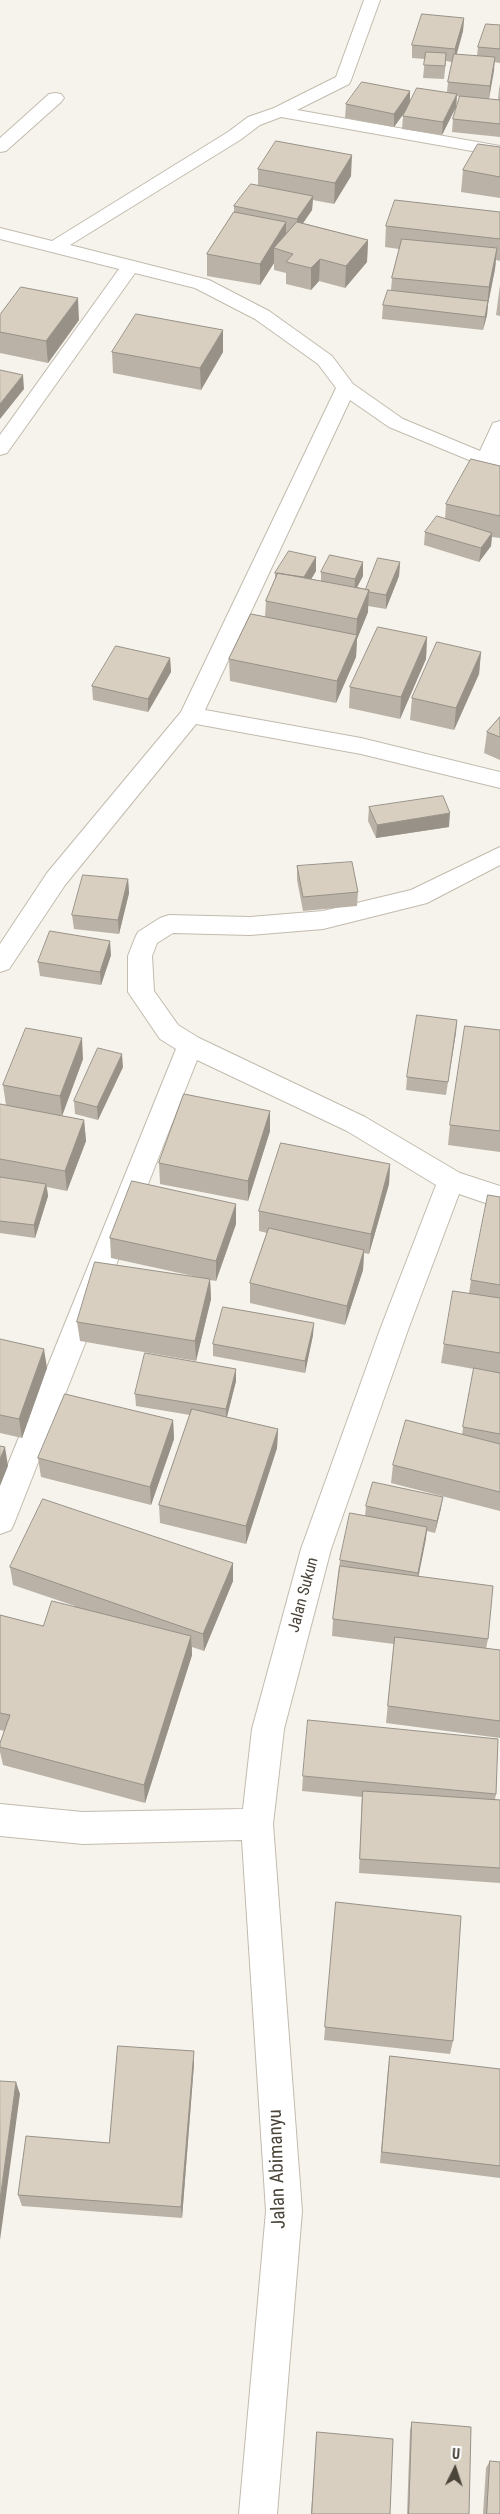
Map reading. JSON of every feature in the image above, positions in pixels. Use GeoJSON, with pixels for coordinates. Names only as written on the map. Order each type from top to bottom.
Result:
{"type":"FeatureCollection","features":[{"type":"Feature","properties":{"kind":"street"},"geometry":{"type":"LineString","coordinates":[[54,247],[234,136],[254,121],[280,112],[343,80],[372,0]]}},
{"type":"Feature","properties":{"kind":"street"},"geometry":{"type":"LineString","coordinates":[[0,147],[55,98]]}},
{"type":"Feature","properties":{"kind":"street"},"geometry":{"type":"LineString","coordinates":[[280,112],[500,151]]}},
{"type":"Feature","properties":{"kind":"street"},"geometry":{"type":"LineString","coordinates":[[0,232],[202,284],[262,315],[324,360],[346,388],[396,424],[493,462],[500,427]]}},
{"type":"Feature","properties":{"kind":"street"},"geometry":{"type":"LineString","coordinates":[[0,449],[130,267]]}},
{"type":"Feature","properties":{"kind":"street"},"geometry":{"type":"LineString","coordinates":[[0,963],[56,879],[191,715],[346,388]]}},
{"type":"Feature","properties":{"kind":"street"},"geometry":{"type":"LineString","coordinates":[[191,715],[361,746],[500,780]]}},
{"type":"Feature","properties":{"kind":"street"},"geometry":{"type":"LineString","coordinates":[[500,855],[418,897],[323,920],[250,926],[169,924],[148,938],[140,956],[141,992],[169,1032],[190,1045],[356,1124],[451,1181],[500,1197]]}},
{"type":"Feature","properties":{"kind":"street"},"geometry":{"type":"LineString","coordinates":[[0,1521],[190,1045]]}},
{"type":"Feature","properties":{"kind":"street","name":"Jalan Sukun"},"geometry":{"type":"LineString","coordinates":[[256,1824],[268,1729],[316,1549],[395,1327],[451,1181]]}},
{"type":"Feature","properties":{"kind":"street"},"geometry":{"type":"LineString","coordinates":[[0,1820],[83,1828],[256,1824]]}},
{"type":"Feature","properties":{"kind":"street","name":"Jalan Abimanyu"},"geometry":{"type":"LineString","coordinates":[[256,1824],[284,2211],[258,2514]]}},
{"type":"Feature","properties":{"kind":"building"},"geometry":{"type":"Polygon","coordinates":[[[422,14],[464,18],[455,49],[412,45],[422,14]]]}},
{"type":"Feature","properties":{"kind":"building"},"geometry":{"type":"Polygon","coordinates":[[[486,24],[500,25],[500,49],[478,47],[486,24]]]}},
{"type":"Feature","properties":{"kind":"building"},"geometry":{"type":"Polygon","coordinates":[[[426,52],[446,53],[445,66],[424,65],[426,52]]]}},
{"type":"Feature","properties":{"kind":"building"},"geometry":{"type":"Polygon","coordinates":[[[454,54],[495,57],[490,86],[448,82],[454,54]]]}},
{"type":"Feature","properties":{"kind":"building"},"geometry":{"type":"Polygon","coordinates":[[[362,82],[410,91],[394,114],[346,104],[362,82]]]}},
{"type":"Feature","properties":{"kind":"building"},"geometry":{"type":"Polygon","coordinates":[[[417,88],[457,94],[443,122],[403,116],[417,88]]]}},
{"type":"Feature","properties":{"kind":"building"},"geometry":{"type":"Polygon","coordinates":[[[460,96],[500,100],[500,124],[453,119],[460,96]]]}},
{"type":"Feature","properties":{"kind":"building"},"geometry":{"type":"Polygon","coordinates":[[[276,141],[352,155],[335,183],[258,169],[276,141]]]}},
{"type":"Feature","properties":{"kind":"building"},"geometry":{"type":"Polygon","coordinates":[[[478,144],[500,147],[500,177],[463,170],[478,144]]]}},
{"type":"Feature","properties":{"kind":"building"},"geometry":{"type":"Polygon","coordinates":[[[251,184],[313,196],[297,219],[234,206],[251,184]]]}},
{"type":"Feature","properties":{"kind":"building"},"geometry":{"type":"Polygon","coordinates":[[[395,200],[500,212],[500,239],[386,226],[395,200]]]}},
{"type":"Feature","properties":{"kind":"building"},"geometry":{"type":"Polygon","coordinates":[[[234,212],[286,222],[260,264],[207,254],[234,212]]]}},
{"type":"Feature","properties":{"kind":"building"},"geometry":{"type":"Polygon","coordinates":[[[297,222],[368,240],[346,266],[320,259],[311,268],[286,262],[293,254],[274,248],[297,222]]]}},
{"type":"Feature","properties":{"kind":"building"},"geometry":{"type":"Polygon","coordinates":[[[402,239],[497,248],[489,287],[392,278],[402,239]]]}},
{"type":"Feature","properties":{"kind":"building"},"geometry":{"type":"Polygon","coordinates":[[[21,287],[78,298],[46,341],[0,332],[0,315],[21,287]]]}},
{"type":"Feature","properties":{"kind":"building"},"geometry":{"type":"Polygon","coordinates":[[[388,290],[488,301],[485,317],[383,305],[388,290]]]}},
{"type":"Feature","properties":{"kind":"building"},"geometry":{"type":"Polygon","coordinates":[[[136,314],[223,330],[200,368],[112,352],[136,314]]]}},
{"type":"Feature","properties":{"kind":"building"},"geometry":{"type":"Polygon","coordinates":[[[0,370],[23,375],[0,404],[0,370]]]}},
{"type":"Feature","properties":{"kind":"building"},"geometry":{"type":"Polygon","coordinates":[[[471,459],[500,466],[500,516],[446,504],[471,459]]]}},
{"type":"Feature","properties":{"kind":"building"},"geometry":{"type":"Polygon","coordinates":[[[437,516],[492,533],[481,548],[425,532],[437,516]]]}},
{"type":"Feature","properties":{"kind":"building"},"geometry":{"type":"Polygon","coordinates":[[[289,551],[316,557],[304,577],[275,573],[289,551]]]}},
{"type":"Feature","properties":{"kind":"building"},"geometry":{"type":"Polygon","coordinates":[[[330,555],[363,562],[355,579],[321,572],[330,555]]]}},
{"type":"Feature","properties":{"kind":"building"},"geometry":{"type":"Polygon","coordinates":[[[378,558],[400,562],[386,595],[369,592],[366,589],[378,558]]]}},
{"type":"Feature","properties":{"kind":"building"},"geometry":{"type":"Polygon","coordinates":[[[278,573],[369,590],[357,619],[266,601],[278,573]]]}},
{"type":"Feature","properties":{"kind":"building"},"geometry":{"type":"Polygon","coordinates":[[[251,614],[357,635],[337,681],[229,659],[251,614]]]}},
{"type":"Feature","properties":{"kind":"building"},"geometry":{"type":"Polygon","coordinates":[[[378,627],[427,637],[401,697],[350,687],[378,627]]]}},
{"type":"Feature","properties":{"kind":"building"},"geometry":{"type":"Polygon","coordinates":[[[437,642],[481,652],[456,708],[412,698],[437,642]]]}},
{"type":"Feature","properties":{"kind":"building"},"geometry":{"type":"Polygon","coordinates":[[[116,646],[170,658],[148,699],[92,686],[116,646]]]}},
{"type":"Feature","properties":{"kind":"building"},"geometry":{"type":"Polygon","coordinates":[[[500,717],[500,737],[487,732],[500,717]]]}},
{"type":"Feature","properties":{"kind":"building"},"geometry":{"type":"Polygon","coordinates":[[[443,796],[450,813],[377,825],[369,807],[443,796]]]}},
{"type":"Feature","properties":{"kind":"building"},"geometry":{"type":"Polygon","coordinates":[[[352,862],[358,892],[303,897],[297,866],[352,862]]]}},
{"type":"Feature","properties":{"kind":"building"},"geometry":{"type":"Polygon","coordinates":[[[83,875],[128,879],[118,920],[72,915],[83,875]]]}},
{"type":"Feature","properties":{"kind":"building"},"geometry":{"type":"Polygon","coordinates":[[[50,931],[110,941],[100,972],[38,962],[50,931]]]}},
{"type":"Feature","properties":{"kind":"building"},"geometry":{"type":"Polygon","coordinates":[[[417,1015],[457,1020],[448,1082],[407,1077],[417,1015]]]}},
{"type":"Feature","properties":{"kind":"building"},"geometry":{"type":"Polygon","coordinates":[[[465,1026],[500,1030],[500,1131],[450,1125],[465,1026]]]}},
{"type":"Feature","properties":{"kind":"building"},"geometry":{"type":"Polygon","coordinates":[[[26,1028],[82,1038],[60,1096],[3,1085],[26,1028]]]}},
{"type":"Feature","properties":{"kind":"building"},"geometry":{"type":"Polygon","coordinates":[[[98,1048],[122,1054],[97,1107],[74,1101],[98,1048]]]}},
{"type":"Feature","properties":{"kind":"building"},"geometry":{"type":"Polygon","coordinates":[[[184,1094],[270,1111],[248,1181],[159,1163],[184,1094]]]}},
{"type":"Feature","properties":{"kind":"building"},"geometry":{"type":"Polygon","coordinates":[[[0,1104],[84,1120],[65,1171],[0,1159],[0,1104]]]}},
{"type":"Feature","properties":{"kind":"building"},"geometry":{"type":"Polygon","coordinates":[[[281,1143],[390,1164],[371,1234],[259,1211],[281,1143]]]}},
{"type":"Feature","properties":{"kind":"building"},"geometry":{"type":"Polygon","coordinates":[[[0,1177],[46,1184],[34,1225],[0,1221],[0,1177]]]}},
{"type":"Feature","properties":{"kind":"building"},"geometry":{"type":"Polygon","coordinates":[[[132,1181],[236,1204],[216,1261],[110,1238],[132,1181]]]}},
{"type":"Feature","properties":{"kind":"building"},"geometry":{"type":"Polygon","coordinates":[[[488,1195],[500,1197],[500,1285],[471,1280],[488,1195]]]}},
{"type":"Feature","properties":{"kind":"building"},"geometry":{"type":"Polygon","coordinates":[[[269,1228],[364,1250],[347,1306],[250,1283],[269,1228]]]}},
{"type":"Feature","properties":{"kind":"building"},"geometry":{"type":"Polygon","coordinates":[[[95,1262],[210,1279],[195,1341],[77,1322],[95,1262]]]}},
{"type":"Feature","properties":{"kind":"building"},"geometry":{"type":"Polygon","coordinates":[[[453,1291],[500,1298],[500,1353],[444,1344],[453,1291]]]}},
{"type":"Feature","properties":{"kind":"building"},"geometry":{"type":"Polygon","coordinates":[[[223,1307],[314,1323],[305,1361],[213,1344],[223,1307]]]}},
{"type":"Feature","properties":{"kind":"building"},"geometry":{"type":"Polygon","coordinates":[[[0,1339],[44,1349],[19,1419],[0,1415],[0,1339]]]}},
{"type":"Feature","properties":{"kind":"building"},"geometry":{"type":"Polygon","coordinates":[[[145,1353],[236,1369],[226,1409],[135,1394],[145,1353]]]}},
{"type":"Feature","properties":{"kind":"building"},"geometry":{"type":"Polygon","coordinates":[[[474,1368],[500,1373],[500,1434],[463,1427],[474,1368]]]}},
{"type":"Feature","properties":{"kind":"building"},"geometry":{"type":"Polygon","coordinates":[[[65,1394],[173,1420],[150,1487],[38,1458],[65,1394]]]}},
{"type":"Feature","properties":{"kind":"building"},"geometry":{"type":"Polygon","coordinates":[[[192,1409],[278,1429],[246,1526],[159,1505],[192,1409]]]}},
{"type":"Feature","properties":{"kind":"building"},"geometry":{"type":"Polygon","coordinates":[[[406,1420],[500,1444],[500,1492],[393,1465],[406,1420]]]}},
{"type":"Feature","properties":{"kind":"building"},"geometry":{"type":"Polygon","coordinates":[[[0,1446],[5,1447],[0,1459],[0,1446]]]}},
{"type":"Feature","properties":{"kind":"building"},"geometry":{"type":"Polygon","coordinates":[[[373,1482],[443,1497],[437,1521],[366,1506],[373,1482]]]}},
{"type":"Feature","properties":{"kind":"building"},"geometry":{"type":"Polygon","coordinates":[[[43,1499],[233,1563],[203,1634],[10,1567],[43,1499]]]}},
{"type":"Feature","properties":{"kind":"building"},"geometry":{"type":"Polygon","coordinates":[[[350,1513],[427,1527],[418,1573],[340,1560],[350,1513]]]}},
{"type":"Feature","properties":{"kind":"building"},"geometry":{"type":"Polygon","coordinates":[[[340,1566],[493,1586],[488,1639],[333,1619],[340,1566]]]}},
{"type":"Feature","properties":{"kind":"building"},"geometry":{"type":"Polygon","coordinates":[[[52,1601],[191,1636],[144,1785],[0,1747],[10,1715],[0,1713],[0,1615],[43,1626],[52,1601]]]}},
{"type":"Feature","properties":{"kind":"building"},"geometry":{"type":"Polygon","coordinates":[[[395,1637],[500,1650],[500,1721],[388,1706],[395,1637]]]}},
{"type":"Feature","properties":{"kind":"building"},"geometry":{"type":"Polygon","coordinates":[[[308,1720],[498,1739],[496,1794],[303,1776],[308,1720]]]}},
{"type":"Feature","properties":{"kind":"building"},"geometry":{"type":"Polygon","coordinates":[[[363,1791],[500,1800],[500,1868],[360,1859],[363,1791]]]}},
{"type":"Feature","properties":{"kind":"building"},"geometry":{"type":"Polygon","coordinates":[[[336,1902],[461,1916],[453,2041],[325,2027],[336,1902]]]}},
{"type":"Feature","properties":{"kind":"building"},"geometry":{"type":"Polygon","coordinates":[[[118,2046],[194,2051],[181,2207],[18,2195],[26,2136],[109,2143],[118,2046]]]}},
{"type":"Feature","properties":{"kind":"building"},"geometry":{"type":"Polygon","coordinates":[[[390,2056],[500,2069],[500,2166],[382,2152],[390,2056]]]}},
{"type":"Feature","properties":{"kind":"building"},"geometry":{"type":"Polygon","coordinates":[[[0,2081],[16,2082],[0,2200],[0,2081]]]}},
{"type":"Feature","properties":{"kind":"building"},"geometry":{"type":"Polygon","coordinates":[[[412,2422],[471,2427],[469,2514],[409,2514],[412,2422]]]}},
{"type":"Feature","properties":{"kind":"building"},"geometry":{"type":"Polygon","coordinates":[[[317,2432],[393,2439],[390,2514],[312,2514],[317,2432]]]}},
{"type":"Feature","properties":{"kind":"building"},"geometry":{"type":"Polygon","coordinates":[[[490,2461],[500,2462],[500,2514],[487,2514],[490,2461]]]}}]}
